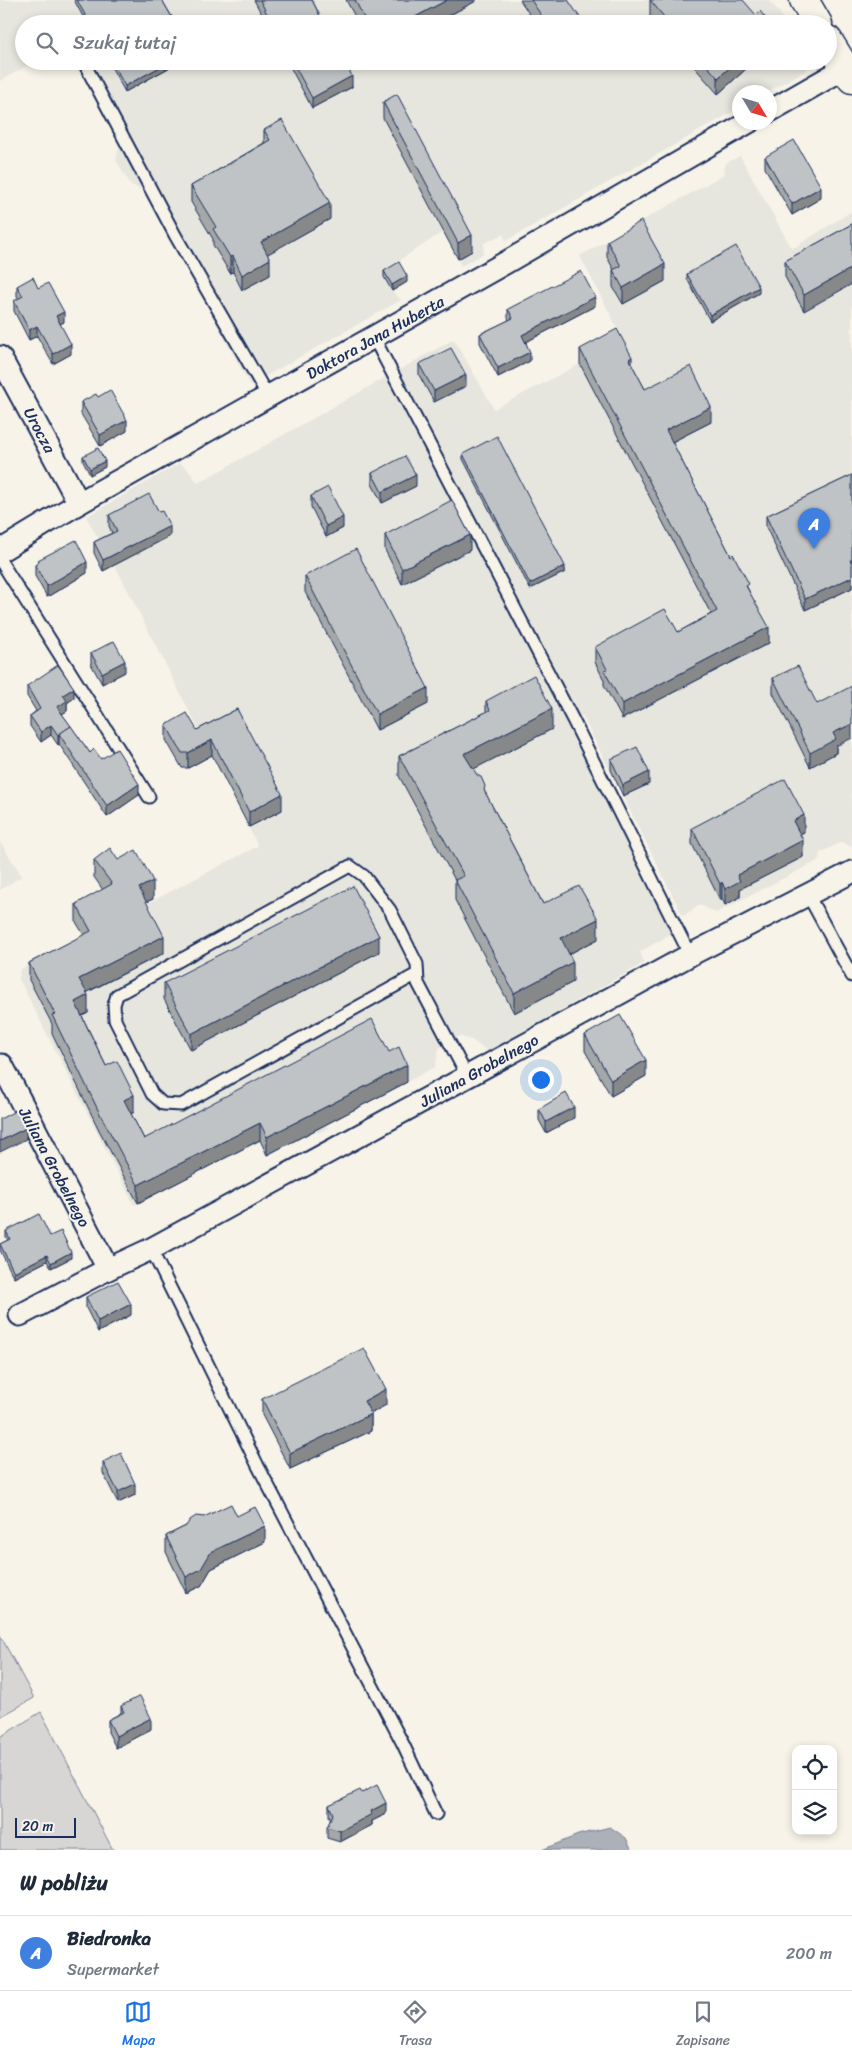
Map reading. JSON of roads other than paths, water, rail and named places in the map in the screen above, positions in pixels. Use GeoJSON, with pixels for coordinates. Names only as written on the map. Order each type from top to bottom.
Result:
{"type":"FeatureCollection","features":[{"type":"Feature","properties":{"kind":"street"},"geometry":{"type":"LineString","coordinates":[[804,0],[813,15]]}},
{"type":"Feature","properties":{"kind":"street"},"geometry":{"type":"LineString","coordinates":[[777,108],[849,73],[837,54]]}},
{"type":"Feature","properties":{"kind":"street","name":"Doktora Jana Huberta"},"geometry":{"type":"LineString","coordinates":[[0,551],[79,503],[374,338],[735,130]]}},
{"type":"Feature","properties":{"kind":"street","name":"Urocza"},"geometry":{"type":"LineString","coordinates":[[0,357],[79,503]]}},
{"type":"Feature","properties":{"kind":"street","name":"Juliana Grobelnego"},"geometry":{"type":"LineString","coordinates":[[20,1315],[151,1249],[690,955],[852,872]]}},
{"type":"Feature","properties":{"kind":"street","name":"Juliana Grobelnego"},"geometry":{"type":"LineString","coordinates":[[2,1065],[108,1269]]}},
{"type":"Feature","properties":{"kind":"lane"},"geometry":{"type":"LineString","coordinates":[[88,70],[175,235],[262,386],[271,394]]}},
{"type":"Feature","properties":{"kind":"lane"},"geometry":{"type":"LineString","coordinates":[[374,338],[572,720],[690,955]]}},
{"type":"Feature","properties":{"kind":"lane"},"geometry":{"type":"LineString","coordinates":[[0,560],[149,798]]}},
{"type":"Feature","properties":{"kind":"lane"},"geometry":{"type":"LineString","coordinates":[[417,974],[181,1105],[163,1104],[152,1094],[113,1013],[117,995],[350,866],[364,876],[390,910],[417,964],[418,983],[467,1076]]}},
{"type":"Feature","properties":{"kind":"lane"},"geometry":{"type":"LineString","coordinates":[[808,896],[852,976]]}},
{"type":"Feature","properties":{"kind":"lane"},"geometry":{"type":"LineString","coordinates":[[151,1249],[258,1466],[403,1744],[436,1814]]}},
{"type":"Feature","properties":{"kind":"place","name":"Biedronka"},"geometry":{"type":"Point","coordinates":[814,549]}}]}
